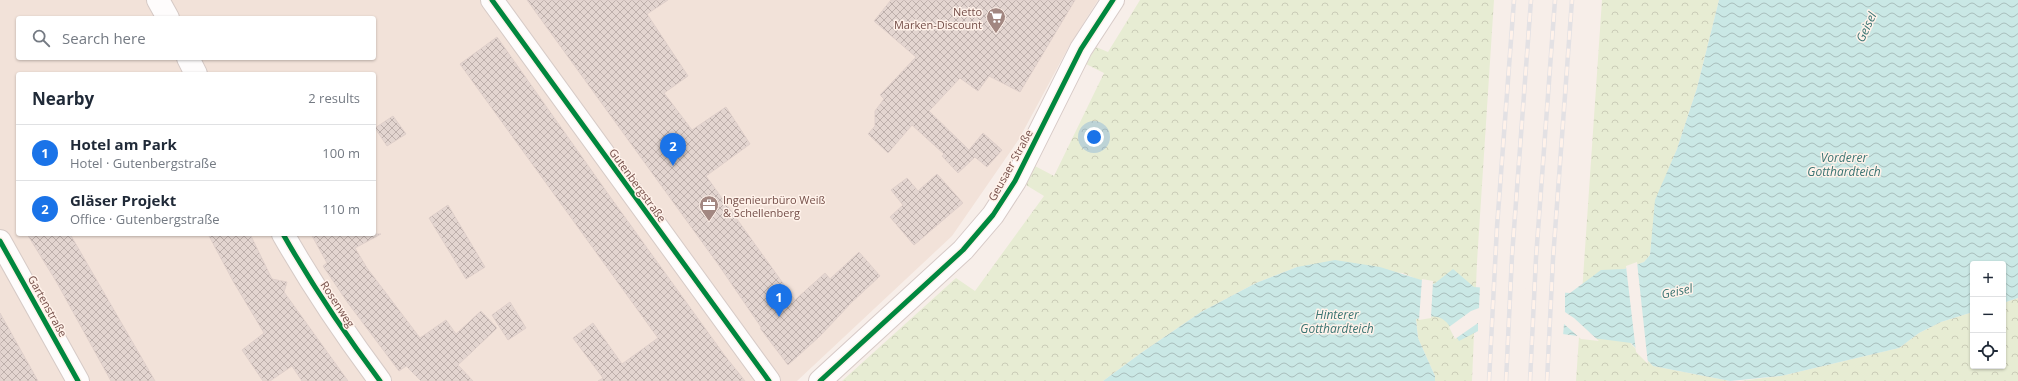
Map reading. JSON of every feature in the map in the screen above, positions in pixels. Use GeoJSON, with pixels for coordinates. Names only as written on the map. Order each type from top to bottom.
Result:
{"type":"FeatureCollection","features":[{"type":"Feature","properties":{"kind":"street"},"geometry":{"type":"LineString","coordinates":[[158,0],[167,16]]}},
{"type":"Feature","properties":{"kind":"street","name":"Gutenbergstraße"},"geometry":{"type":"LineString","coordinates":[[492,0],[769,381]]}},
{"type":"Feature","properties":{"kind":"street","name":"Geusaer Straße"},"geometry":{"type":"LineString","coordinates":[[820,381],[963,250],[993,215],[1015,181],[1081,49],[1113,0]]}},
{"type":"Feature","properties":{"kind":"street"},"geometry":{"type":"LineString","coordinates":[[189,60],[195,72]]}},
{"type":"Feature","properties":{"kind":"street","name":"Rosenweg"},"geometry":{"type":"LineString","coordinates":[[285,236],[299,262],[348,338],[380,381]]}},
{"type":"Feature","properties":{"kind":"street","name":"Gartenstraße"},"geometry":{"type":"LineString","coordinates":[[0,241],[78,381]]}},
{"type":"Feature","properties":{"kind":"shaded area"},"geometry":{"type":"Polygon","coordinates":[[[0,0],[1098,0],[1068,48],[1019,139],[952,236],[797,381],[0,381],[0,0]]]}},
{"type":"Feature","properties":{"kind":"green space"},"geometry":{"type":"Polygon","coordinates":[[[1140,0],[1494,0],[1477,262],[1472,381],[1435,381],[1435,376],[1418,338],[1416,319],[1434,284],[1421,281],[1403,273],[1297,267],[1256,283],[1201,312],[1103,381],[842,381],[956,278],[975,291],[1044,196],[1026,185],[1035,166],[1054,176],[1104,73],[1086,64],[1096,47],[1108,52],[1140,0]]]}},
{"type":"Feature","properties":{"kind":"green space"},"geometry":{"type":"Polygon","coordinates":[[[1602,0],[1719,0],[1697,88],[1677,149],[1656,200],[1650,255],[1644,262],[1624,269],[1631,344],[1653,366],[1730,381],[1576,381],[1602,0]]]}},
{"type":"Feature","properties":{"kind":"green space"},"geometry":{"type":"Polygon","coordinates":[[[2018,298],[2018,381],[1740,381],[1781,376],[1899,348],[1919,333],[1941,322],[1970,313],[1970,369],[2006,369],[2006,302],[2018,298]]]}},
{"type":"Feature","properties":{"kind":"water","name":"Vorderer Gotthardteich"},"geometry":{"type":"Polygon","coordinates":[[[1719,0],[2018,0],[2018,298],[2006,302],[2006,261],[1970,261],[1970,313],[1941,322],[1919,333],[1899,348],[1781,376],[1730,381],[1653,366],[1631,343],[1532,330],[1480,330],[1459,341],[1451,327],[1443,319],[1432,316],[1416,319],[1418,338],[1435,376],[1435,381],[1103,381],[1201,312],[1256,283],[1297,267],[1335,260],[1380,267],[1434,284],[1453,269],[1474,287],[1570,293],[1601,270],[1624,269],[1644,262],[1650,255],[1655,200],[1677,149],[1697,88],[1719,0]]]}},
{"type":"Feature","properties":{"kind":"pier"},"geometry":{"type":"Polygon","coordinates":[[[1637,262],[1648,364],[1636,352],[1626,266],[1637,262]]]}},
{"type":"Feature","properties":{"kind":"pier"},"geometry":{"type":"Polygon","coordinates":[[[1422,279],[1433,281],[1431,318],[1419,320],[1422,279]]]}},
{"type":"Feature","properties":{"kind":"pier"},"geometry":{"type":"Polygon","coordinates":[[[1480,285],[1565,291],[1565,312],[1574,318],[1599,341],[1581,339],[1564,324],[1563,336],[1532,332],[1478,333],[1478,323],[1455,339],[1449,327],[1471,311],[1479,308],[1480,285]]]}},
{"type":"Feature","properties":{"kind":"building"},"geometry":{"type":"Polygon","coordinates":[[[527,0],[668,0],[647,14],[688,76],[664,93],[692,130],[726,107],[750,144],[706,176],[795,300],[825,273],[830,279],[859,252],[880,276],[852,302],[820,336],[788,365],[760,328],[761,327],[718,264],[527,0]]]}},
{"type":"Feature","properties":{"kind":"building"},"geometry":{"type":"Polygon","coordinates":[[[891,0],[1075,0],[1020,92],[989,76],[978,91],[960,78],[929,111],[969,150],[983,133],[1002,150],[987,167],[975,157],[958,173],[942,156],[944,154],[912,125],[888,153],[868,134],[875,126],[875,111],[884,99],[880,95],[916,57],[874,21],[891,0]]]}},
{"type":"Feature","properties":{"kind":"building"},"geometry":{"type":"Polygon","coordinates":[[[497,37],[611,198],[725,356],[745,381],[598,381],[603,378],[573,338],[593,323],[622,364],[658,338],[460,64],[497,37]]]}},
{"type":"Feature","properties":{"kind":"building"},"geometry":{"type":"Polygon","coordinates":[[[393,116],[406,134],[387,146],[376,127],[393,116]]]}},
{"type":"Feature","properties":{"kind":"building"},"geometry":{"type":"Polygon","coordinates":[[[937,174],[963,203],[914,245],[890,217],[903,205],[891,190],[907,178],[918,191],[937,174]]]}},
{"type":"Feature","properties":{"kind":"building"},"geometry":{"type":"Polygon","coordinates":[[[448,205],[485,267],[466,279],[429,218],[448,205]]]}},
{"type":"Feature","properties":{"kind":"building"},"geometry":{"type":"Polygon","coordinates":[[[376,234],[381,234],[355,248],[367,268],[420,338],[446,320],[456,334],[481,311],[497,328],[458,365],[473,381],[421,381],[406,366],[399,371],[348,303],[323,266],[327,263],[312,236],[376,236],[376,234]]]}},
{"type":"Feature","properties":{"kind":"building"},"geometry":{"type":"Polygon","coordinates":[[[28,236],[71,236],[155,381],[111,381],[56,281],[28,236]]]}},
{"type":"Feature","properties":{"kind":"building"},"geometry":{"type":"Polygon","coordinates":[[[209,236],[251,236],[272,279],[287,282],[284,292],[348,381],[302,381],[292,366],[270,381],[263,381],[242,350],[264,333],[233,281],[209,236]]]}},
{"type":"Feature","properties":{"kind":"building"},"geometry":{"type":"Polygon","coordinates":[[[510,302],[526,328],[508,340],[492,315],[510,302]]]}},
{"type":"Feature","properties":{"kind":"building"},"geometry":{"type":"Polygon","coordinates":[[[0,313],[38,381],[0,381],[0,313]]]}},
{"type":"Feature","properties":{"kind":"railway"},"geometry":{"type":"LineString","coordinates":[[1489,381],[1497,227],[1514,0]]}},
{"type":"Feature","properties":{"kind":"railway"},"geometry":{"type":"LineString","coordinates":[[1506,381],[1512,256],[1531,0]]}},
{"type":"Feature","properties":{"kind":"railway"},"geometry":{"type":"LineString","coordinates":[[1530,381],[1536,258],[1555,0]]}},
{"type":"Feature","properties":{"kind":"railway"},"geometry":{"type":"LineString","coordinates":[[1547,381],[1553,259],[1572,0]]}},
{"type":"Feature","properties":{"kind":"cycle path"},"geometry":{"type":"LineString","coordinates":[[492,0],[769,381]]}},
{"type":"Feature","properties":{"kind":"cycle path"},"geometry":{"type":"LineString","coordinates":[[820,381],[963,250],[993,215],[1015,181],[1081,49],[1113,0]]}},
{"type":"Feature","properties":{"kind":"cycle path"},"geometry":{"type":"LineString","coordinates":[[284,236],[329,309],[380,381]]}},
{"type":"Feature","properties":{"kind":"cycle path"},"geometry":{"type":"LineString","coordinates":[[0,241],[78,381]]}},
{"type":"Feature","properties":{"kind":"place","name":"Netto Marken-Discount"},"geometry":{"type":"Point","coordinates":[996,34]}},
{"type":"Feature","properties":{"kind":"place","name":"Gläser Projekt"},"geometry":{"type":"Point","coordinates":[673,166]}},
{"type":"Feature","properties":{"kind":"place","name":"Ingenieurbüro Weiß & Schellenberg"},"geometry":{"type":"Point","coordinates":[709,222]}},
{"type":"Feature","properties":{"kind":"place","name":"Hotel am Park"},"geometry":{"type":"Point","coordinates":[779,317]}},
{"type":"Feature","properties":{"kind":"water label","name":"Geisel"},"geometry":{"type":"Point","coordinates":[1866,27]}},
{"type":"Feature","properties":{"kind":"water label","name":"Geisel"},"geometry":{"type":"Point","coordinates":[1677,291]}},
{"type":"Feature","properties":{"kind":"water label","name":"Hinterer Gotthardteich"},"geometry":{"type":"Point","coordinates":[1337,321]}}]}
